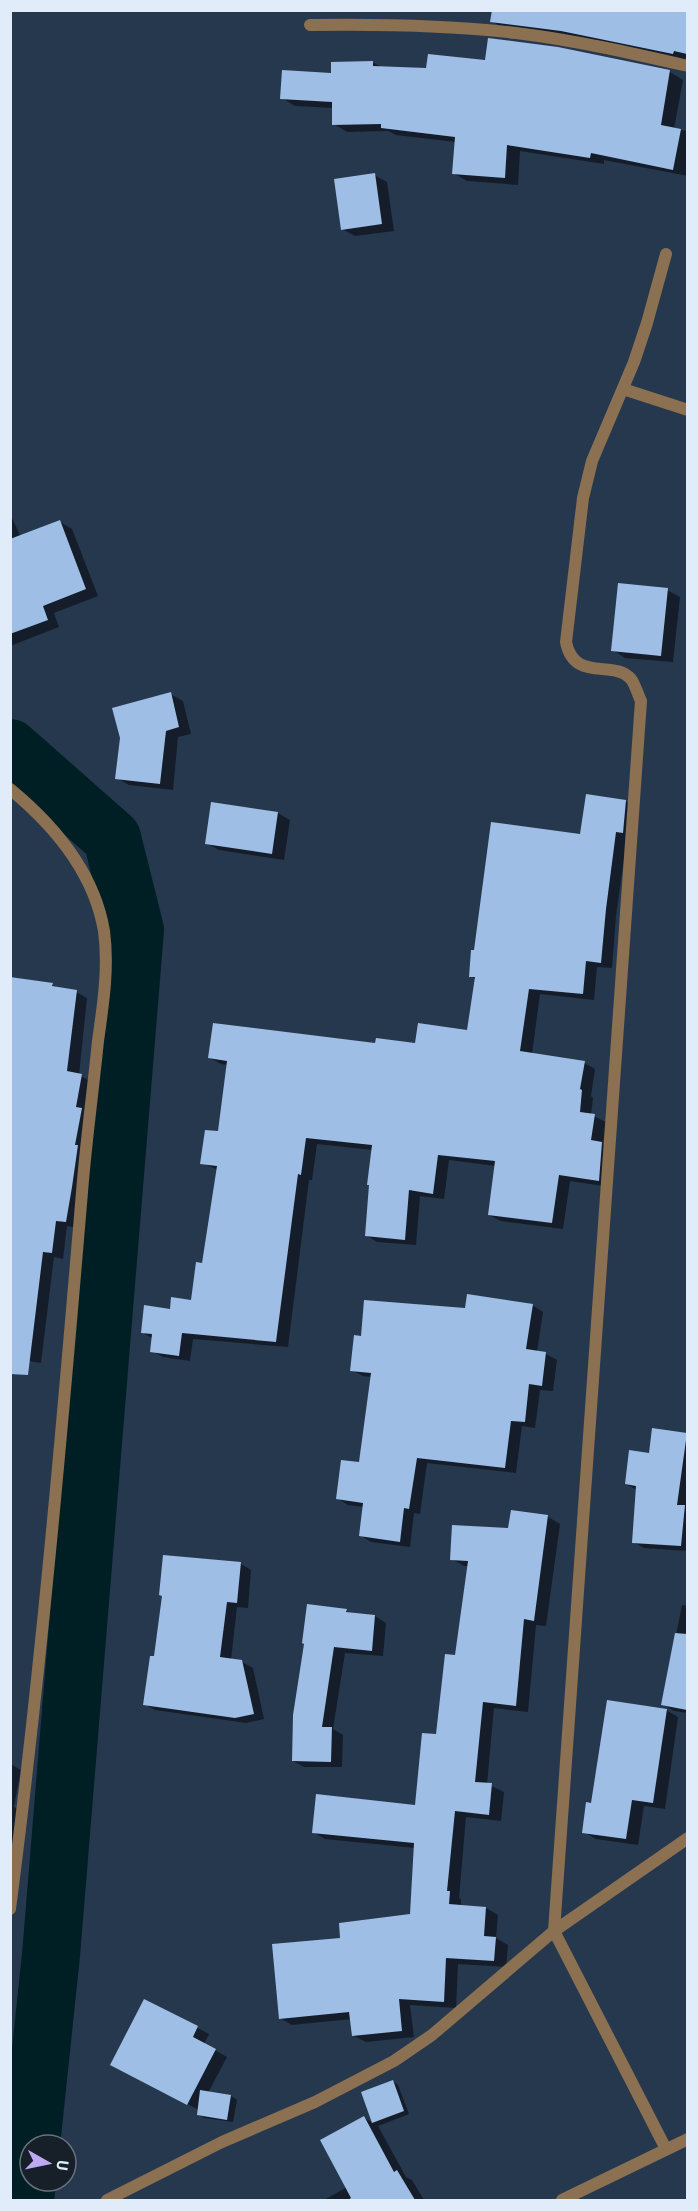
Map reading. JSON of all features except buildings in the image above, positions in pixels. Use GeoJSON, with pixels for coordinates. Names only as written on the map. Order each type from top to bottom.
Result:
{"type":"FeatureCollection","features":[{"type":"Feature","properties":{"kind":"street"},"geometry":{"type":"LineString","coordinates":[[310,25],[389,24],[515,33],[593,44],[687,66]]}},
{"type":"Feature","properties":{"kind":"street"},"geometry":{"type":"LineString","coordinates":[[666,254],[647,323],[623,389],[592,461],[583,498],[566,642],[568,654],[577,661],[594,669],[618,671],[631,679],[640,701],[555,1931],[666,2149]]}},
{"type":"Feature","properties":{"kind":"street"},"geometry":{"type":"LineString","coordinates":[[623,389],[687,410]]}},
{"type":"Feature","properties":{"kind":"street"},"geometry":{"type":"LineString","coordinates":[[10,789],[38,812],[76,858],[93,892],[104,931],[106,976],[85,1162],[29,1767],[10,1909]]}},
{"type":"Feature","properties":{"kind":"street"},"geometry":{"type":"LineString","coordinates":[[107,2200],[222,2142],[315,2102],[394,2061],[432,2035],[555,1931],[687,1838]]}},
{"type":"Feature","properties":{"kind":"street"},"geometry":{"type":"LineString","coordinates":[[562,2200],[687,2139]]}},
{"type":"Feature","properties":{"kind":"waterway"},"geometry":{"type":"LineString","coordinates":[[10,748],[112,838],[135,930],[51,1955],[32,2133]]}},
{"type":"Feature","properties":{"kind":"waterway"},"geometry":{"type":"LineString","coordinates":[[25,2200],[26,2193]]}}]}
